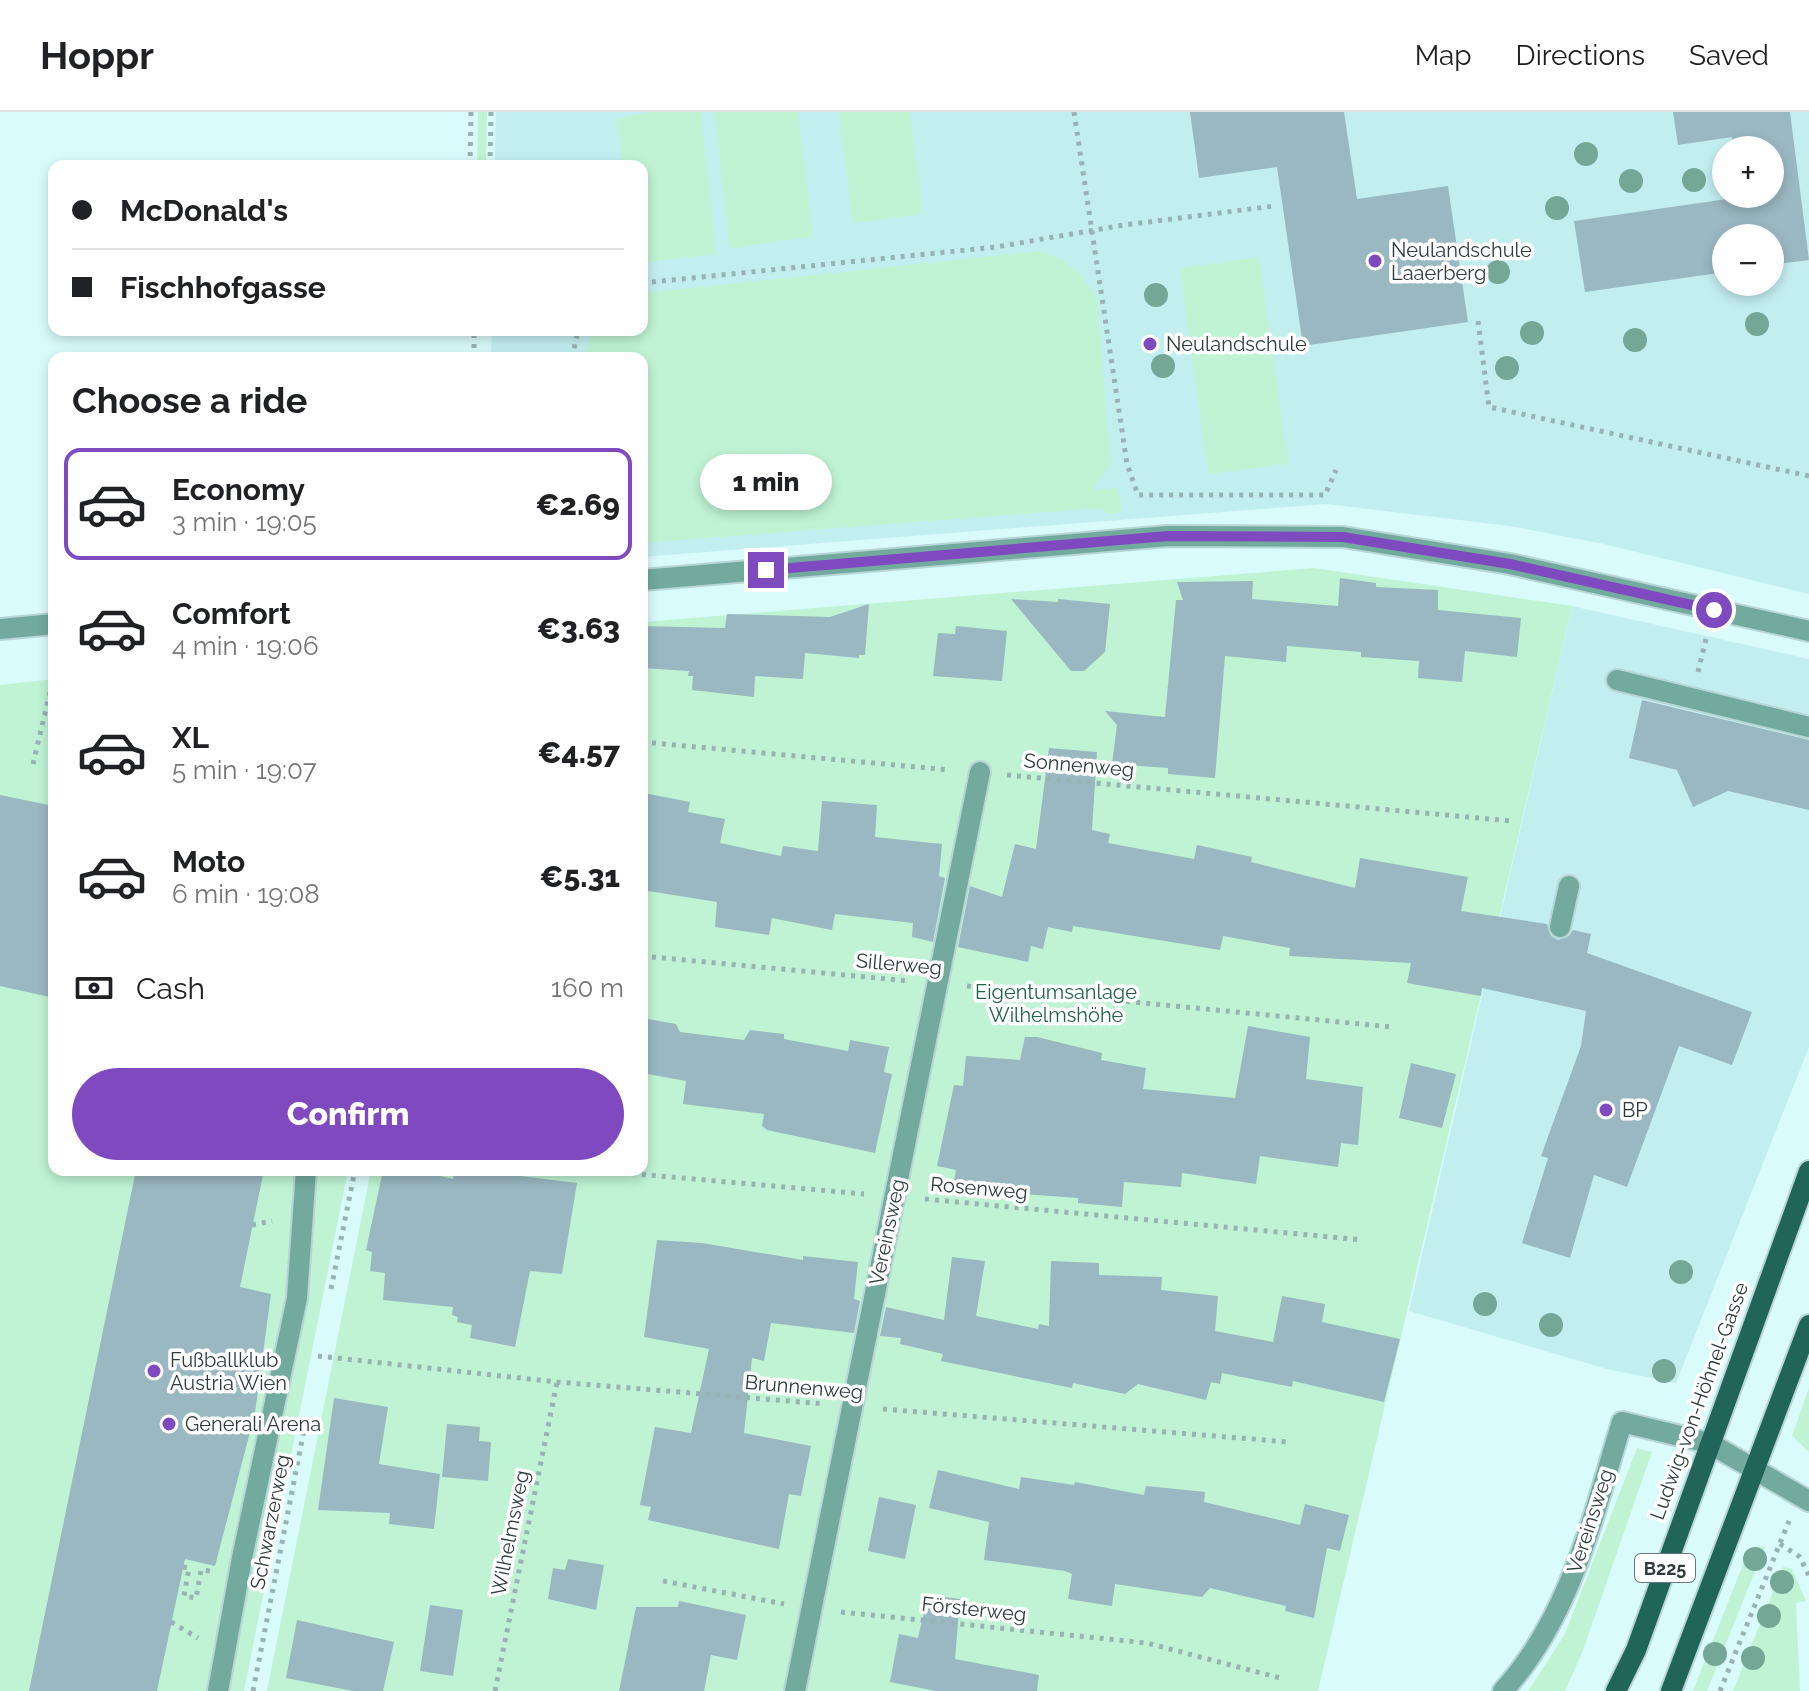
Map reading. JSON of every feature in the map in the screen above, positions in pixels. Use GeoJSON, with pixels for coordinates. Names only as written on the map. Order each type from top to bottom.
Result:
{"type":"FeatureCollection","features":[{"type":"Feature","properties":{"kind":"main road","name":"Ludwig-von-Höhnel-Gasse"},"geometry":{"type":"LineString","coordinates":[[1616,1691],[1636,1650],[1809,1171]]}},
{"type":"Feature","properties":{"kind":"main road","name":"B225"},"geometry":{"type":"LineString","coordinates":[[1671,1691],[1809,1325]]}},
{"type":"Feature","properties":{"kind":"street"},"geometry":{"type":"LineString","coordinates":[[648,579],[1168,536],[1343,537],[1510,564],[1809,631]]}},
{"type":"Feature","properties":{"kind":"street"},"geometry":{"type":"LineString","coordinates":[[0,629],[48,625]]}},
{"type":"Feature","properties":{"kind":"street"},"geometry":{"type":"LineString","coordinates":[[1617,680],[1809,727]]}},
{"type":"Feature","properties":{"kind":"street","name":"Vereinsweg"},"geometry":{"type":"LineString","coordinates":[[795,1691],[980,772]]}},
{"type":"Feature","properties":{"kind":"street"},"geometry":{"type":"LineString","coordinates":[[1560,927],[1569,886]]}},
{"type":"Feature","properties":{"kind":"street"},"geometry":{"type":"LineString","coordinates":[[218,1691],[242,1558],[297,1298],[306,1176]]}},
{"type":"Feature","properties":{"kind":"street","name":"Vereinsweg"},"geometry":{"type":"LineString","coordinates":[[1503,1691],[1526,1665],[1553,1623],[1581,1553],[1622,1422],[1709,1443]]}},
{"type":"Feature","properties":{"kind":"street"},"geometry":{"type":"LineString","coordinates":[[1709,1443],[1809,1501]]}},
{"type":"Feature","properties":{"kind":"path"},"geometry":{"type":"LineString","coordinates":[[470,160],[471,112]]}},
{"type":"Feature","properties":{"kind":"path"},"geometry":{"type":"LineString","coordinates":[[490,160],[491,112]]}},
{"type":"Feature","properties":{"kind":"path"},"geometry":{"type":"LineString","coordinates":[[1074,112],[1127,464],[1138,495],[1325,495],[1336,470]]}},
{"type":"Feature","properties":{"kind":"path"},"geometry":{"type":"LineString","coordinates":[[648,282],[996,247],[1091,230],[1274,206]]}},
{"type":"Feature","properties":{"kind":"path"},"geometry":{"type":"LineString","coordinates":[[1478,321],[1489,407],[1809,476]]}},
{"type":"Feature","properties":{"kind":"path"},"geometry":{"type":"LineString","coordinates":[[1711,677],[1697,673],[1714,610]]}},
{"type":"Feature","properties":{"kind":"path"},"geometry":{"type":"LineString","coordinates":[[33,764],[48,700]]}},
{"type":"Feature","properties":{"kind":"path","name":"Sonnenweg"},"geometry":{"type":"LineString","coordinates":[[648,743],[1512,821]]}},
{"type":"Feature","properties":{"kind":"path","name":"Sillerweg"},"geometry":{"type":"LineString","coordinates":[[648,957],[1392,1027]]}},
{"type":"Feature","properties":{"kind":"path","name":"Rosenweg"},"geometry":{"type":"LineString","coordinates":[[648,1175],[1363,1240]]}},
{"type":"Feature","properties":{"kind":"path"},"geometry":{"type":"LineString","coordinates":[[330,1293],[354,1176]]}},
{"type":"Feature","properties":{"kind":"path"},"geometry":{"type":"LineString","coordinates":[[315,1369],[320,1344]]}},
{"type":"Feature","properties":{"kind":"path","name":"Brunnenweg"},"geometry":{"type":"LineString","coordinates":[[318,1356],[557,1382],[1288,1442]]}},
{"type":"Feature","properties":{"kind":"path","name":"Wilhelmsweg"},"geometry":{"type":"LineString","coordinates":[[495,1691],[557,1382]]}},
{"type":"Feature","properties":{"kind":"path","name":"Schwarzerweg"},"geometry":{"type":"LineString","coordinates":[[253,1691],[306,1421]]}},
{"type":"Feature","properties":{"kind":"path"},"geometry":{"type":"LineString","coordinates":[[1720,1691],[1787,1527]]}},
{"type":"Feature","properties":{"kind":"path"},"geometry":{"type":"LineString","coordinates":[[1780,1544],[1800,1557],[1809,1576]]}},
{"type":"Feature","properties":{"kind":"path"},"geometry":{"type":"LineString","coordinates":[[183,1567],[189,1568],[184,1596],[196,1598],[201,1570]]}},
{"type":"Feature","properties":{"kind":"path","name":"Försterweg"},"geometry":{"type":"LineString","coordinates":[[663,1581],[811,1609],[1147,1643],[1280,1678]]}},
{"type":"Feature","properties":{"kind":"path"},"geometry":{"type":"LineString","coordinates":[[171,1622],[212,1647]]}},
{"type":"Feature","properties":{"kind":"shaded area","name":"Neulandschule"},"geometry":{"type":"Polygon","coordinates":[[[496,112],[1809,112],[1809,594],[1604,544],[1510,526],[1326,504],[648,557],[648,352],[491,352],[492,336],[648,336],[648,160],[495,160],[496,112]]]}},
{"type":"Feature","properties":{"kind":"shaded area"},"geometry":{"type":"Polygon","coordinates":[[[1572,606],[1809,659],[1809,1047],[1676,1383],[1607,1369],[1409,1311],[1572,606]]]}},
{"type":"Feature","properties":{"kind":"green space"},"geometry":{"type":"Polygon","coordinates":[[[478,112],[487,112],[486,160],[477,160],[478,112]]]}},
{"type":"Feature","properties":{"kind":"green space"},"geometry":{"type":"Polygon","coordinates":[[[655,112],[701,112],[716,254],[648,262],[648,160],[622,160],[617,118],[655,112]]]}},
{"type":"Feature","properties":{"kind":"green space"},"geometry":{"type":"Polygon","coordinates":[[[714,112],[798,112],[813,237],[730,248],[714,112]]]}},
{"type":"Feature","properties":{"kind":"green space"},"geometry":{"type":"Polygon","coordinates":[[[839,112],[910,112],[923,214],[853,223],[839,112]]]}},
{"type":"Feature","properties":{"kind":"green space"},"geometry":{"type":"Polygon","coordinates":[[[1040,251],[1059,259],[1074,269],[1097,299],[1111,465],[1091,490],[1118,488],[1122,512],[1108,514],[1101,508],[648,543],[648,352],[586,352],[590,336],[648,336],[648,293],[1040,251]]]}},
{"type":"Feature","properties":{"kind":"green space"},"geometry":{"type":"Polygon","coordinates":[[[1259,257],[1288,464],[1208,474],[1180,268],[1259,257]]]}},
{"type":"Feature","properties":{"kind":"green space","name":"Eigentumsanlage Wilhelmshöhe"},"geometry":{"type":"Polygon","coordinates":[[[1314,568],[1572,606],[1318,1691],[267,1691],[370,1176],[648,1176],[648,622],[1314,568]]]}},
{"type":"Feature","properties":{"kind":"green space","name":"Fußballklub Austria Wien"},"geometry":{"type":"Polygon","coordinates":[[[48,680],[48,1176],[347,1176],[244,1691],[0,1691],[0,685],[48,680]]]}},
{"type":"Feature","properties":{"kind":"green space"},"geometry":{"type":"Polygon","coordinates":[[[1809,1388],[1809,1452],[1792,1436],[1809,1388]]]}},
{"type":"Feature","properties":{"kind":"green space"},"geometry":{"type":"Polygon","coordinates":[[[1637,1448],[1652,1452],[1582,1653],[1565,1691],[1528,1691],[1565,1634],[1637,1448]]]}},
{"type":"Feature","properties":{"kind":"green space"},"geometry":{"type":"Polygon","coordinates":[[[1765,1546],[1707,1691],[1693,1691],[1746,1557],[1755,1548],[1765,1546]]]}},
{"type":"Feature","properties":{"kind":"green space"},"geometry":{"type":"Polygon","coordinates":[[[1783,1567],[1792,1569],[1806,1601],[1796,1603],[1800,1691],[1733,1691],[1783,1567]]]}},
{"type":"Feature","properties":{"kind":"building","name":"Neulandschule Laaerberg"},"geometry":{"type":"Polygon","coordinates":[[[1190,112],[1344,112],[1357,199],[1448,186],[1468,322],[1303,346],[1277,167],[1199,178],[1190,112]]]}},
{"type":"Feature","properties":{"kind":"building","name":"Neulandschule Laaerberg"},"geometry":{"type":"Polygon","coordinates":[[[1673,112],[1790,112],[1809,260],[1784,263],[1784,224],[1712,224],[1712,274],[1585,292],[1574,221],[1712,201],[1712,208],[1784,208],[1784,136],[1712,136],[1712,140],[1678,145],[1673,112]]]}},
{"type":"Feature","properties":{"kind":"building"},"geometry":{"type":"Polygon","coordinates":[[[1340,578],[1376,583],[1376,587],[1438,590],[1438,610],[1521,618],[1517,657],[1465,651],[1462,682],[1418,678],[1419,661],[1361,657],[1361,652],[1287,646],[1286,662],[1225,656],[1215,778],[1168,774],[1168,768],[1112,764],[1117,725],[1105,711],[1165,717],[1176,600],[1183,600],[1177,582],[1253,581],[1252,599],[1338,606],[1340,578]]]}},
{"type":"Feature","properties":{"kind":"building"},"geometry":{"type":"Polygon","coordinates":[[[1011,599],[1110,604],[1105,652],[1084,671],[1071,671],[1011,599]]]}},
{"type":"Feature","properties":{"kind":"building"},"geometry":{"type":"Polygon","coordinates":[[[869,604],[865,655],[859,655],[859,658],[805,653],[803,679],[755,676],[754,697],[692,690],[693,676],[688,676],[689,671],[648,668],[648,626],[725,628],[727,614],[830,617],[869,604]]]}},
{"type":"Feature","properties":{"kind":"building"},"geometry":{"type":"Polygon","coordinates":[[[956,626],[1007,631],[1002,681],[933,676],[938,633],[955,634],[956,626]]]}},
{"type":"Feature","properties":{"kind":"building"},"geometry":{"type":"Polygon","coordinates":[[[1642,700],[1809,740],[1809,810],[1728,791],[1693,807],[1677,770],[1629,758],[1642,700]]]}},
{"type":"Feature","properties":{"kind":"building"},"geometry":{"type":"Polygon","coordinates":[[[1049,748],[1097,752],[1092,830],[1110,834],[1108,843],[1194,859],[1197,845],[1252,857],[1251,862],[1355,888],[1360,858],[1468,877],[1461,911],[1547,924],[1551,936],[1558,940],[1569,936],[1573,930],[1591,934],[1587,953],[1752,1012],[1732,1065],[1679,1046],[1627,1187],[1594,1175],[1570,1258],[1522,1243],[1548,1158],[1541,1156],[1581,1046],[1586,1011],[1482,988],[1481,996],[1407,983],[1411,963],[1289,956],[1290,948],[1223,936],[1220,950],[1073,926],[1072,932],[1048,927],[1043,949],[1031,946],[1028,962],[958,947],[970,886],[1002,897],[1015,844],[1036,849],[1049,748]]]}},
{"type":"Feature","properties":{"kind":"building"},"geometry":{"type":"Polygon","coordinates":[[[648,794],[690,802],[688,812],[725,819],[720,843],[781,856],[783,846],[818,851],[822,801],[877,805],[875,837],[942,844],[939,876],[945,878],[933,942],[912,937],[913,923],[835,914],[832,930],[772,918],[769,935],[715,927],[717,902],[648,891],[648,794]]]}},
{"type":"Feature","properties":{"kind":"building"},"geometry":{"type":"Polygon","coordinates":[[[0,795],[48,805],[48,997],[0,986],[0,795]]]}},
{"type":"Feature","properties":{"kind":"building"},"geometry":{"type":"Polygon","coordinates":[[[648,1019],[676,1024],[680,1032],[744,1040],[750,1030],[784,1034],[784,1039],[848,1051],[850,1040],[889,1047],[884,1072],[892,1074],[875,1153],[767,1130],[762,1126],[764,1114],[683,1104],[686,1081],[648,1074],[648,1019]]]}},
{"type":"Feature","properties":{"kind":"building"},"geometry":{"type":"Polygon","coordinates":[[[1248,1026],[1310,1037],[1306,1079],[1363,1087],[1358,1145],[1341,1143],[1338,1167],[1260,1156],[1256,1184],[1182,1173],[1181,1187],[1124,1182],[1122,1207],[1078,1203],[1078,1198],[995,1192],[954,1181],[956,1170],[937,1166],[954,1085],[963,1086],[966,1056],[1020,1060],[1025,1037],[1037,1037],[1102,1053],[1101,1060],[1146,1068],[1143,1089],[1235,1098],[1248,1026]]]}},
{"type":"Feature","properties":{"kind":"building"},"geometry":{"type":"Polygon","coordinates":[[[1411,1063],[1456,1074],[1442,1128],[1399,1118],[1411,1063]]]}},
{"type":"Feature","properties":{"kind":"building","name":"Generali Arena"},"geometry":{"type":"Polygon","coordinates":[[[135,1176],[263,1176],[240,1287],[271,1294],[255,1413],[215,1566],[185,1559],[157,1691],[29,1691],[135,1176]]]}},
{"type":"Feature","properties":{"kind":"building"},"geometry":{"type":"Polygon","coordinates":[[[382,1176],[440,1176],[453,1179],[453,1176],[521,1176],[577,1183],[562,1274],[530,1271],[515,1347],[470,1338],[472,1325],[457,1322],[458,1317],[452,1315],[453,1307],[383,1300],[385,1273],[370,1271],[372,1252],[366,1250],[382,1176]]]}},
{"type":"Feature","properties":{"kind":"building"},"geometry":{"type":"Polygon","coordinates":[[[657,1240],[702,1243],[803,1260],[803,1256],[858,1262],[854,1299],[860,1301],[854,1333],[771,1323],[764,1361],[752,1358],[744,1433],[811,1446],[801,1496],[789,1494],[779,1549],[648,1520],[651,1507],[640,1505],[655,1427],[691,1433],[709,1349],[644,1337],[657,1240]]]}},
{"type":"Feature","properties":{"kind":"building"},"geometry":{"type":"Polygon","coordinates":[[[952,1257],[985,1261],[976,1316],[1038,1329],[1039,1324],[1049,1326],[1051,1261],[1099,1263],[1099,1275],[1162,1277],[1161,1290],[1218,1296],[1215,1331],[1273,1342],[1282,1296],[1325,1304],[1322,1322],[1400,1339],[1384,1402],[1293,1381],[1292,1387],[1222,1373],[1220,1384],[1211,1382],[1206,1400],[1138,1384],[1125,1394],[1073,1383],[1072,1388],[941,1361],[943,1354],[900,1344],[901,1338],[880,1336],[886,1307],[944,1320],[952,1257]]]}},
{"type":"Feature","properties":{"kind":"building"},"geometry":{"type":"Polygon","coordinates":[[[334,1398],[388,1407],[379,1464],[440,1474],[434,1529],[389,1524],[390,1513],[318,1510],[334,1398]]]}},
{"type":"Feature","properties":{"kind":"building"},"geometry":{"type":"Polygon","coordinates":[[[447,1424],[480,1427],[479,1441],[491,1442],[488,1481],[442,1477],[447,1424]]]}},
{"type":"Feature","properties":{"kind":"building"},"geometry":{"type":"Polygon","coordinates":[[[938,1470],[1019,1489],[1021,1477],[1074,1485],[1075,1482],[1144,1495],[1146,1486],[1205,1492],[1204,1502],[1300,1525],[1305,1504],[1349,1515],[1340,1551],[1327,1548],[1314,1618],[1285,1611],[1286,1606],[1210,1588],[1202,1597],[1115,1584],[1112,1606],[1068,1599],[1072,1574],[1065,1571],[984,1560],[989,1522],[929,1508],[938,1470]]]}},
{"type":"Feature","properties":{"kind":"building"},"geometry":{"type":"Polygon","coordinates":[[[879,1497],[916,1505],[905,1559],[868,1551],[879,1497]]]}},
{"type":"Feature","properties":{"kind":"building"},"geometry":{"type":"Polygon","coordinates":[[[568,1559],[604,1565],[596,1610],[548,1599],[553,1568],[565,1570],[568,1559]]]}},
{"type":"Feature","properties":{"kind":"building"},"geometry":{"type":"Polygon","coordinates":[[[928,1595],[960,1599],[955,1659],[1039,1675],[1037,1691],[936,1691],[890,1682],[899,1634],[918,1638],[928,1595]]]}},
{"type":"Feature","properties":{"kind":"building"},"geometry":{"type":"Polygon","coordinates":[[[679,1601],[746,1615],[737,1660],[711,1655],[704,1691],[619,1691],[636,1607],[678,1607],[679,1601]]]}},
{"type":"Feature","properties":{"kind":"building"},"geometry":{"type":"Polygon","coordinates":[[[430,1605],[463,1610],[453,1676],[420,1671],[430,1605]]]}},
{"type":"Feature","properties":{"kind":"building"},"geometry":{"type":"Polygon","coordinates":[[[297,1620],[394,1642],[383,1691],[353,1691],[286,1678],[297,1620]]]}},
{"type":"Feature","properties":{"kind":"place","name":"Neulandschule Laaerberg"},"geometry":{"type":"Point","coordinates":[1375,261]}},
{"type":"Feature","properties":{"kind":"place","name":"Neulandschule"},"geometry":{"type":"Point","coordinates":[1150,344]}},
{"type":"Feature","properties":{"kind":"place","name":"BP"},"geometry":{"type":"Point","coordinates":[1606,1110]}},
{"type":"Feature","properties":{"kind":"place","name":"Fußballklub Austria Wien"},"geometry":{"type":"Point","coordinates":[154,1371]}},
{"type":"Feature","properties":{"kind":"place","name":"Generali Arena"},"geometry":{"type":"Point","coordinates":[169,1424]}},
{"type":"Feature","properties":{"kind":"route"},"geometry":{"type":"LineString","coordinates":[[766,570],[1168,536],[1343,537],[1510,564],[1714,610]]}}]}
